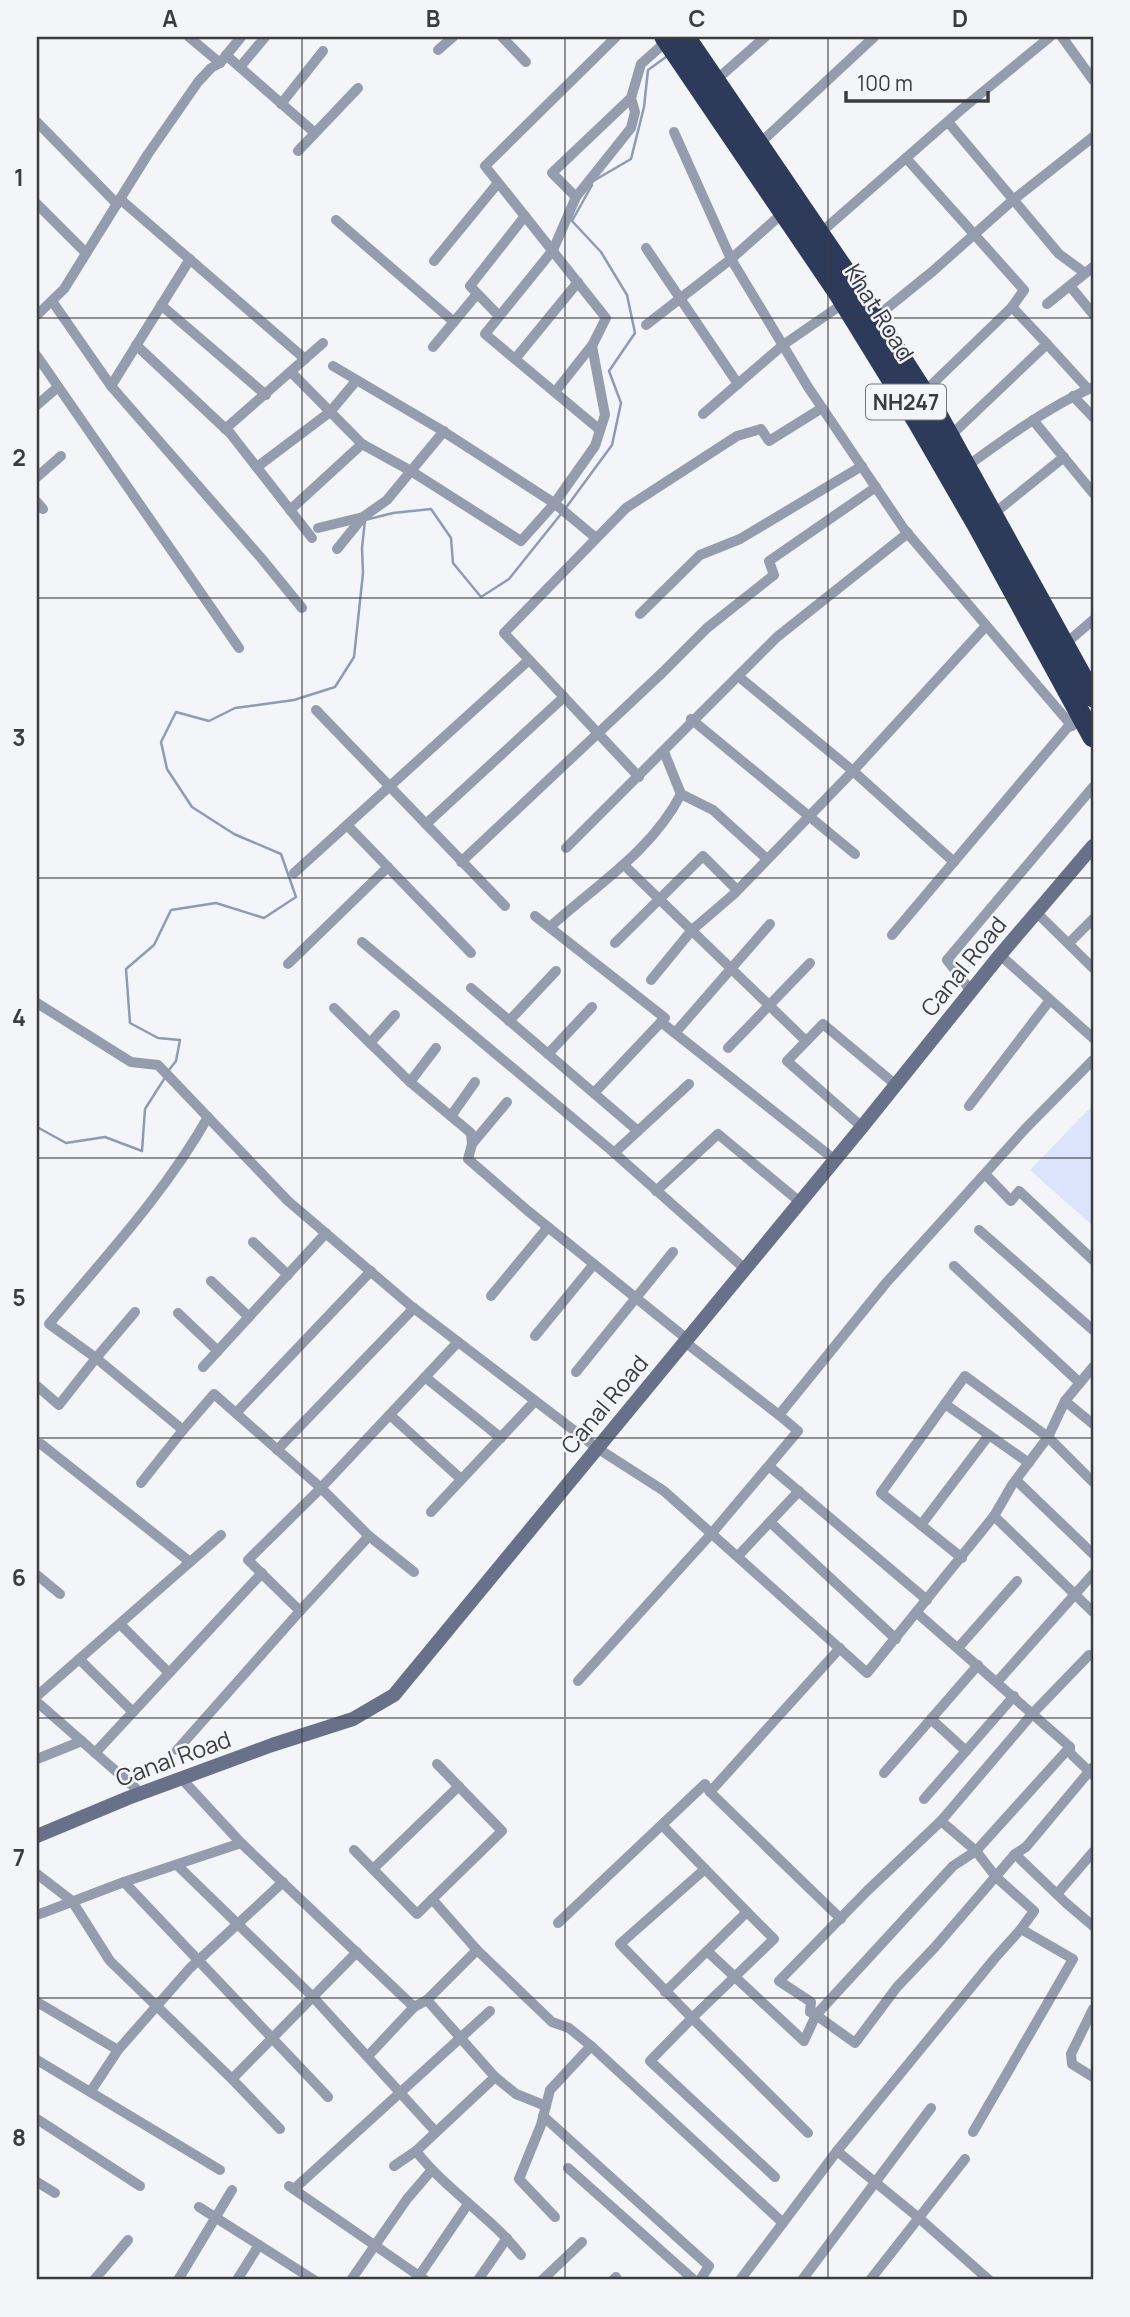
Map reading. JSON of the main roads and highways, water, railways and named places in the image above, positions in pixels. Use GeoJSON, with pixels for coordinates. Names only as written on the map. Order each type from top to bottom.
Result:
{"type":"FeatureCollection","features":[{"type":"Feature","properties":{"kind":"highway","name":"Khat Road"},"geometry":{"type":"LineString","coordinates":[[673,38],[758,145],[790,211],[819,234],[868,323],[958,472],[1083,727]]}},
{"type":"Feature","properties":{"kind":"highway","name":"Khat Road"},"geometry":{"type":"LineString","coordinates":[[707,79],[844,303],[868,323],[923,393],[949,437],[958,472],[992,515],[1093,697]]}},
{"type":"Feature","properties":{"kind":"waterway"},"geometry":{"type":"LineString","coordinates":[[595,180],[631,159],[644,107],[648,70],[666,57]]}},
{"type":"Feature","properties":{"kind":"waterway"},"geometry":{"type":"LineString","coordinates":[[565,509],[612,445],[621,403],[609,371],[635,333],[627,295],[601,252],[572,221],[592,185]]}},
{"type":"Feature","properties":{"kind":"waterway"},"geometry":{"type":"LineString","coordinates":[[169,1070],[176,1061],[180,1040],[158,1038],[130,1023],[126,969],[154,945],[171,910],[216,903],[264,918],[296,897],[281,854],[234,834],[192,807],[167,769],[161,742],[176,712],[209,721],[235,708],[294,700],[335,687],[354,657],[363,573],[365,520],[393,513],[431,509],[451,538],[453,563],[481,597],[509,579],[561,514]]}},
{"type":"Feature","properties":{"kind":"waterway"},"geometry":{"type":"LineString","coordinates":[[37,1127],[66,1143],[105,1137],[142,1151],[145,1109],[166,1076]]}}]}
